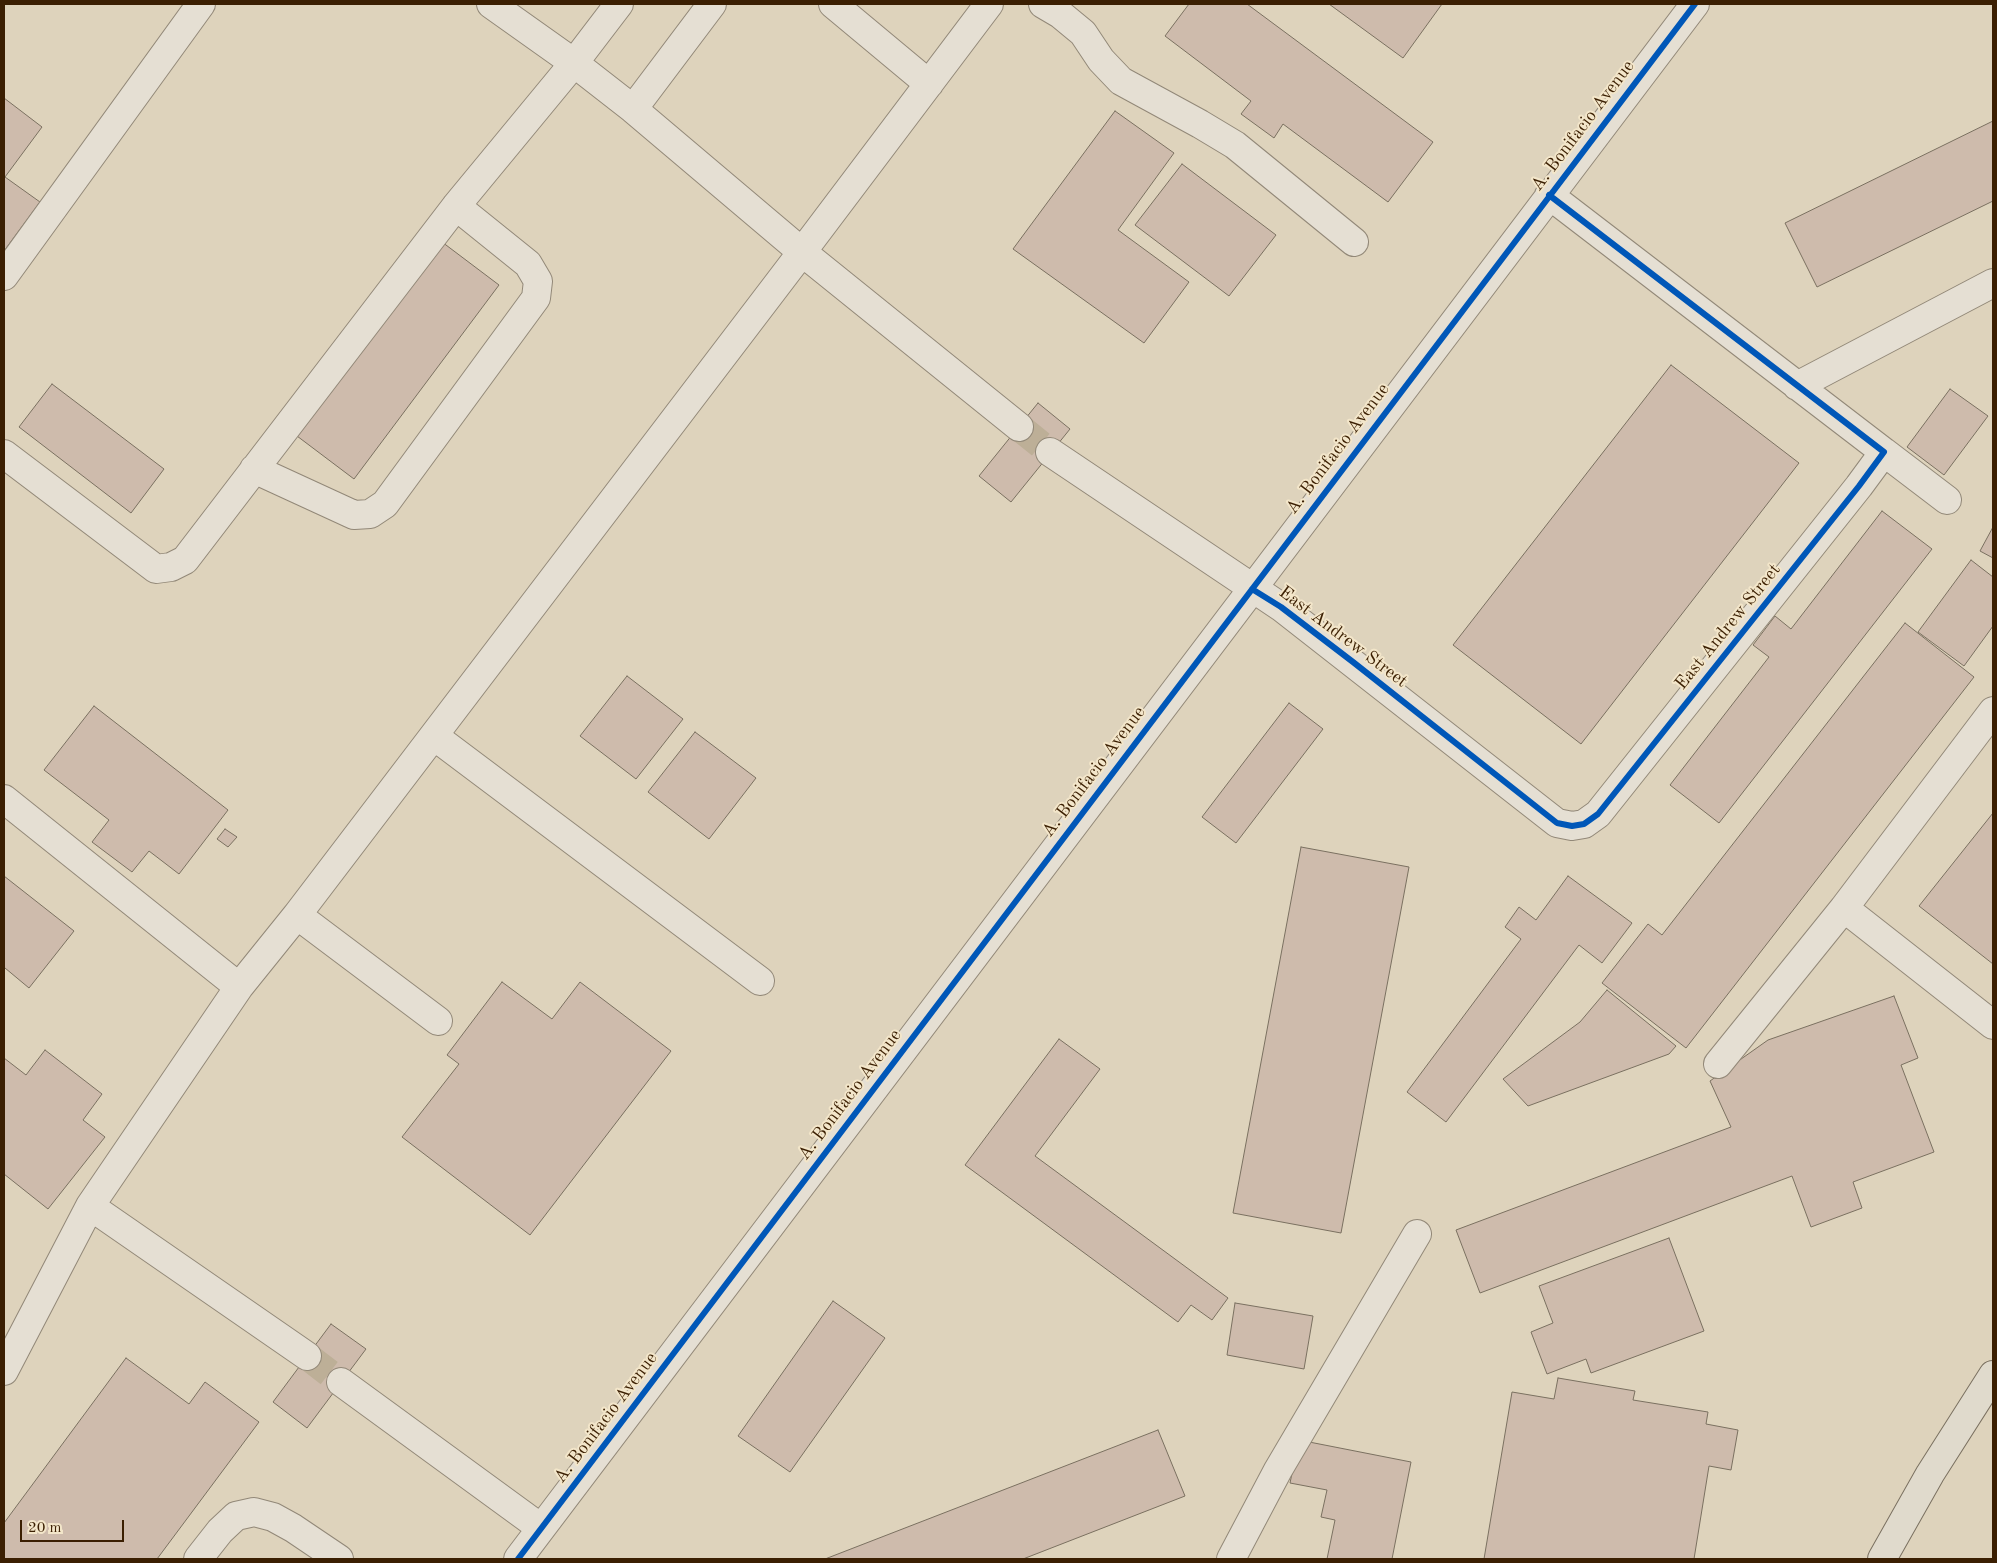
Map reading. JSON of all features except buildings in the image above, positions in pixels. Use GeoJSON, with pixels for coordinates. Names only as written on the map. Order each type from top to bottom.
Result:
{"type":"FeatureCollection","features":[{"type":"Feature","properties":{"kind":"main road"},"geometry":{"type":"LineString","coordinates":[[1882,1559],[1930,1474],[1993,1375]]}},
{"type":"Feature","properties":{"kind":"street"},"geometry":{"type":"LineString","coordinates":[[4,276],[202,4]]}},
{"type":"Feature","properties":{"kind":"street"},"geometry":{"type":"LineString","coordinates":[[491,4],[574,63],[633,109],[802,252],[1019,427]]}},
{"type":"Feature","properties":{"kind":"street"},"geometry":{"type":"LineString","coordinates":[[4,454],[156,569],[171,567],[185,560],[456,206],[574,63],[619,4]]}},
{"type":"Feature","properties":{"kind":"street"},"geometry":{"type":"LineString","coordinates":[[633,109],[712,4]]}},
{"type":"Feature","properties":{"kind":"street"},"geometry":{"type":"LineString","coordinates":[[833,4],[929,84]]}},
{"type":"Feature","properties":{"kind":"street"},"geometry":{"type":"LineString","coordinates":[[4,1371],[90,1206],[239,987],[298,916],[989,4]]}},
{"type":"Feature","properties":{"kind":"street"},"geometry":{"type":"LineString","coordinates":[[1043,4],[1060,14],[1083,33],[1101,60],[1121,81],[1235,145],[1354,242]]}},
{"type":"Feature","properties":{"kind":"street","name":"A. Bonifacio Avenue"},"geometry":{"type":"LineString","coordinates":[[518,1559],[1695,4]]}},
{"type":"Feature","properties":{"kind":"street"},"geometry":{"type":"LineString","coordinates":[[1549,195],[1947,500]]}},
{"type":"Feature","properties":{"kind":"street"},"geometry":{"type":"LineString","coordinates":[[254,469],[354,515],[370,514],[385,504],[536,298],[538,281],[528,264],[456,206]]}},
{"type":"Feature","properties":{"kind":"street"},"geometry":{"type":"LineString","coordinates":[[1797,386],[1993,283]]}},
{"type":"Feature","properties":{"kind":"street","name":"East Andrew Street"},"geometry":{"type":"LineString","coordinates":[[1050,452],[1281,607],[1557,823],[1572,826],[1584,824],[1598,814],[1884,452]]}},
{"type":"Feature","properties":{"kind":"street"},"geometry":{"type":"LineString","coordinates":[[1718,1064],[1844,908],[1993,711]]}},
{"type":"Feature","properties":{"kind":"street"},"geometry":{"type":"LineString","coordinates":[[434,736],[760,981]]}},
{"type":"Feature","properties":{"kind":"street"},"geometry":{"type":"LineString","coordinates":[[4,799],[239,987]]}},
{"type":"Feature","properties":{"kind":"street"},"geometry":{"type":"LineString","coordinates":[[1844,908],[1993,1025]]}},
{"type":"Feature","properties":{"kind":"street"},"geometry":{"type":"LineString","coordinates":[[298,916],[438,1021]]}},
{"type":"Feature","properties":{"kind":"street"},"geometry":{"type":"LineString","coordinates":[[90,1206],[307,1356]]}},
{"type":"Feature","properties":{"kind":"street"},"geometry":{"type":"LineString","coordinates":[[1231,1559],[1278,1470],[1417,1234]]}},
{"type":"Feature","properties":{"kind":"street"},"geometry":{"type":"LineString","coordinates":[[341,1382],[541,1528]]}},
{"type":"Feature","properties":{"kind":"street"},"geometry":{"type":"LineString","coordinates":[[198,1559],[220,1531],[236,1516],[254,1512],[273,1517],[286,1524],[339,1559]]}},
{"type":"Feature","properties":{"kind":"tunnel"},"geometry":{"type":"LineString","coordinates":[[1019,427],[1050,452]]}},
{"type":"Feature","properties":{"kind":"tunnel"},"geometry":{"type":"LineString","coordinates":[[307,1356],[341,1382]]}},
{"type":"Feature","properties":{"kind":"cycle path"},"geometry":{"type":"LineString","coordinates":[[518,1559],[1695,4]]}},
{"type":"Feature","properties":{"kind":"cycle path"},"geometry":{"type":"LineString","coordinates":[[1252,589],[1281,607],[1353,662],[1557,823],[1572,826],[1584,824],[1598,814],[1859,486],[1884,452],[1549,195]]}}]}
